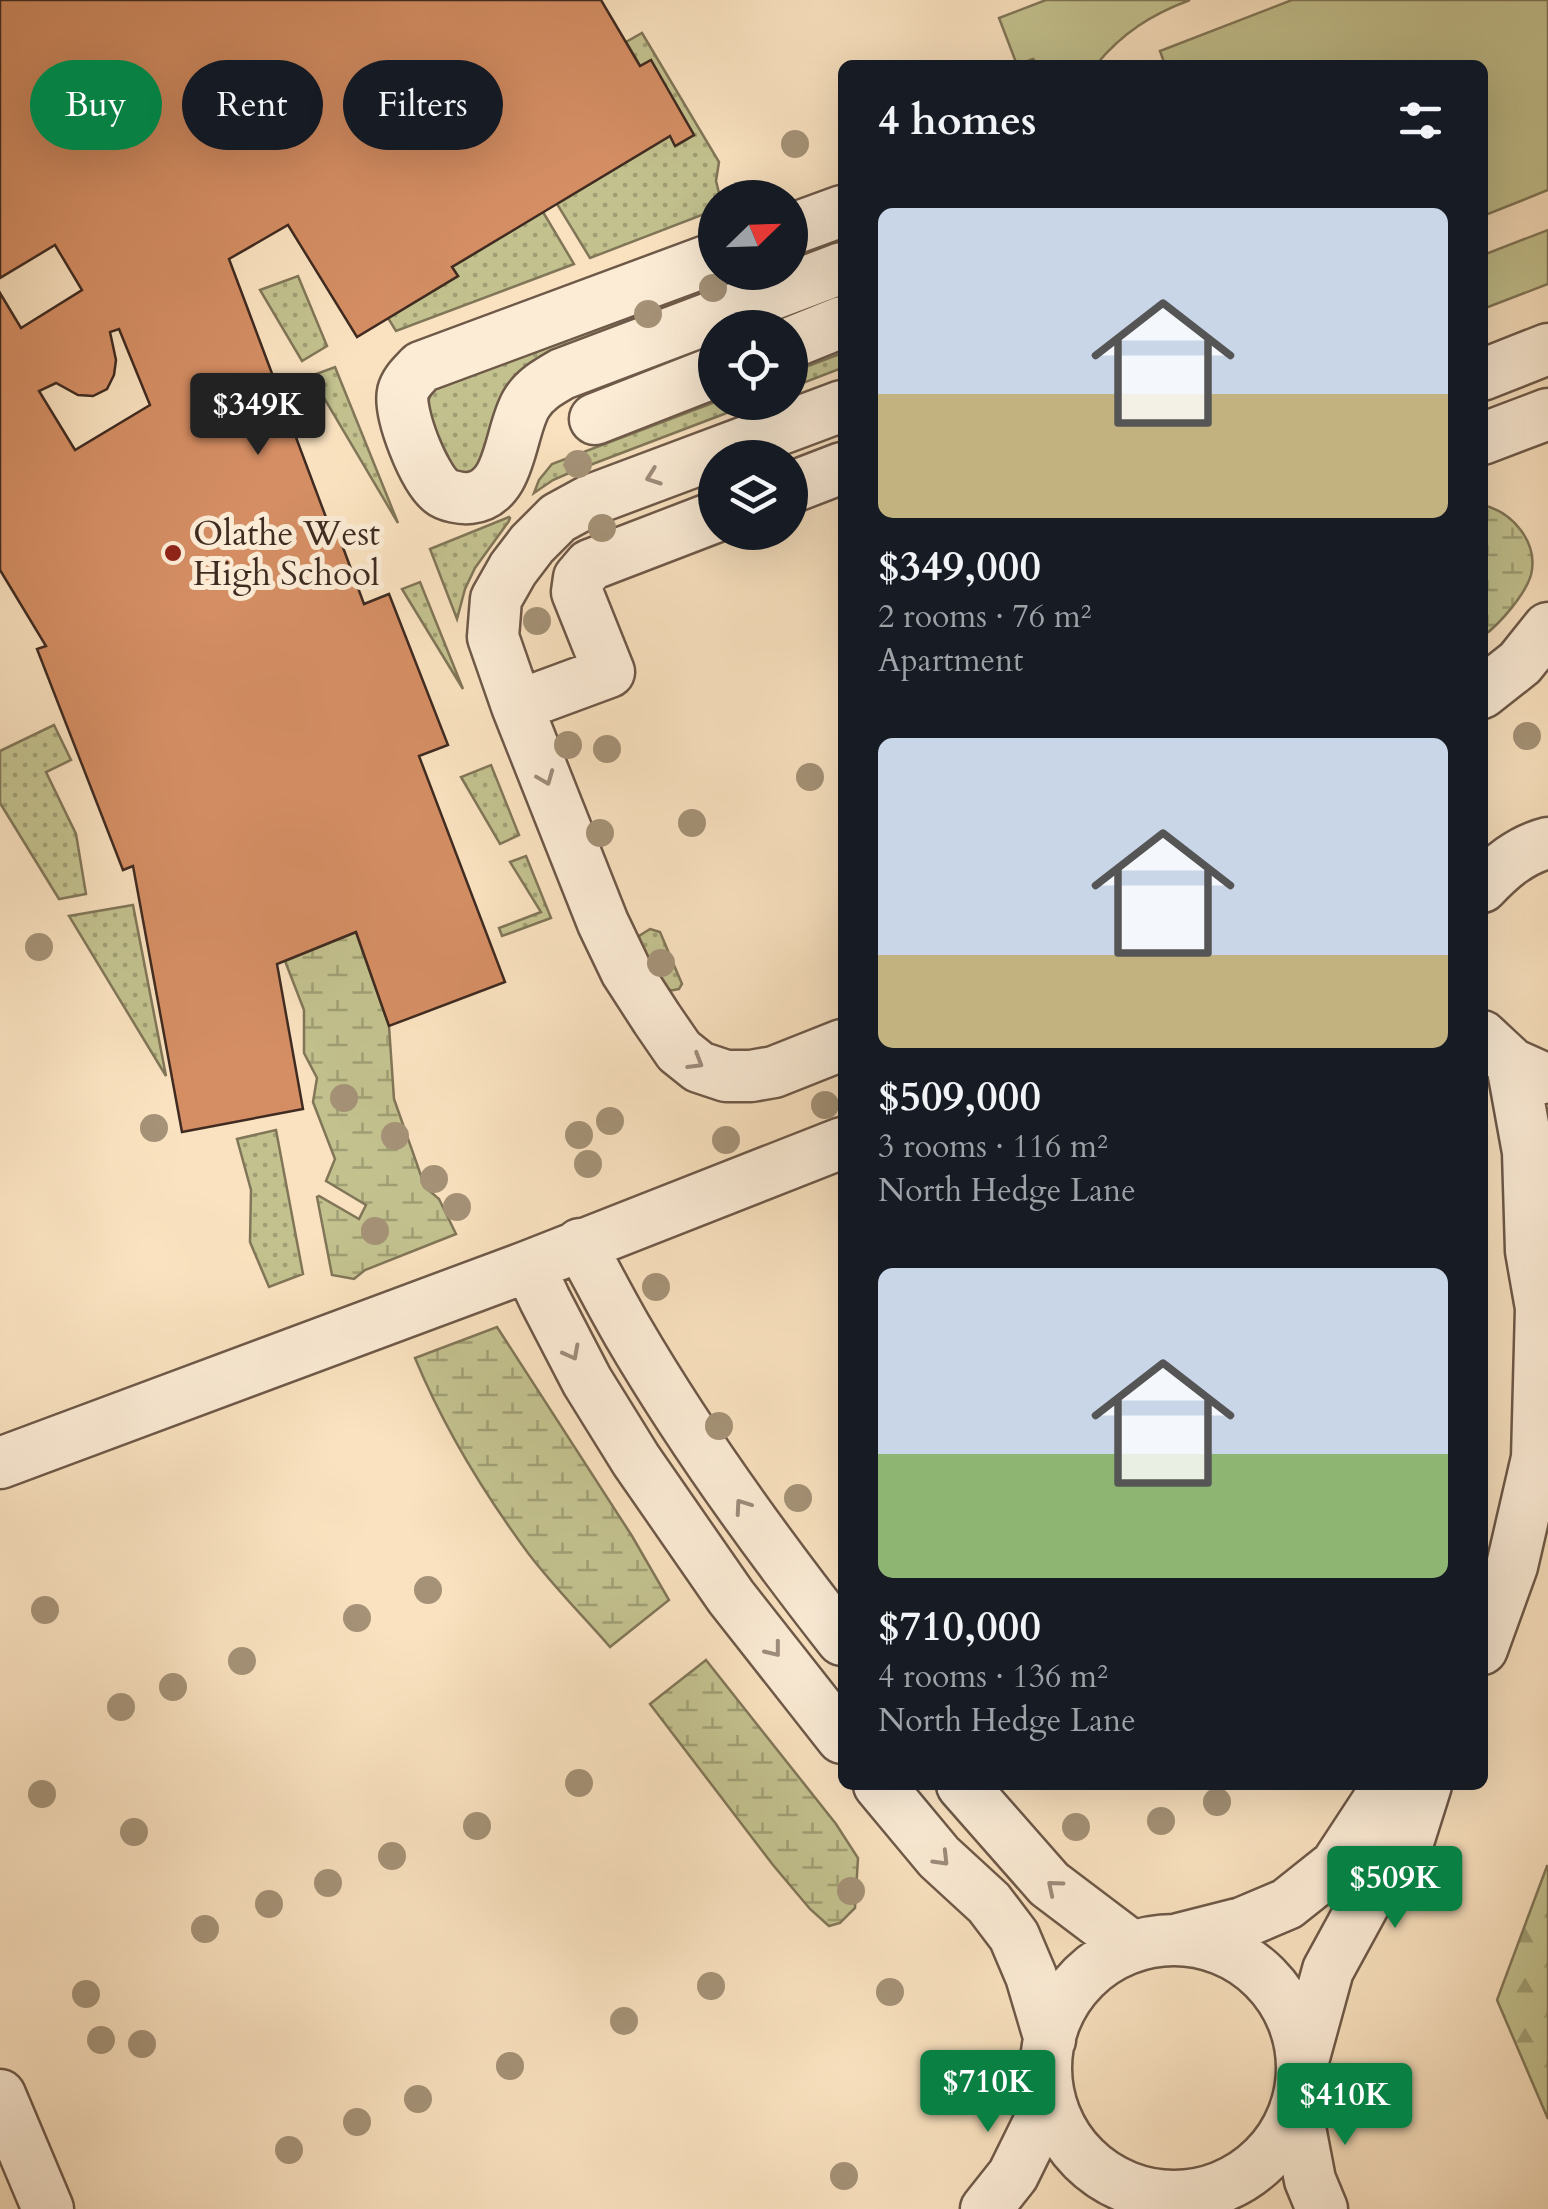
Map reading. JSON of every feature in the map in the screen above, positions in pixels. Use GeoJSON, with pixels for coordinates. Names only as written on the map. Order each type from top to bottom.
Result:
{"type":"FeatureCollection","features":[{"type":"Feature","properties":{"kind":"street"},"geometry":{"type":"LineString","coordinates":[[808,223],[838,212]]}},
{"type":"Feature","properties":{"kind":"street"},"geometry":{"type":"LineString","coordinates":[[698,264],[421,368],[403,392],[402,409],[427,477],[444,495],[470,498],[491,490],[502,474],[518,420],[540,387],[562,374],[784,290]]}},
{"type":"Feature","properties":{"kind":"street"},"geometry":{"type":"LineString","coordinates":[[808,281],[838,270]]}},
{"type":"Feature","properties":{"kind":"street"},"geometry":{"type":"LineString","coordinates":[[808,335],[838,324]]}},
{"type":"Feature","properties":{"kind":"street"},"geometry":{"type":"LineString","coordinates":[[1488,373],[1548,350]]}},
{"type":"Feature","properties":{"kind":"street"},"geometry":{"type":"LineString","coordinates":[[595,420],[698,379]]}},
{"type":"Feature","properties":{"kind":"street"},"geometry":{"type":"LineString","coordinates":[[838,407],[591,500],[558,518],[513,568],[496,599],[493,637],[603,924],[626,971],[679,1052],[699,1067],[726,1076],[751,1076],[774,1072],[838,1046]]}},
{"type":"Feature","properties":{"kind":"street"},"geometry":{"type":"LineString","coordinates":[[1488,437],[1548,414]]}},
{"type":"Feature","properties":{"kind":"street"},"geometry":{"type":"LineString","coordinates":[[808,481],[838,470]]}},
{"type":"Feature","properties":{"kind":"street"},"geometry":{"type":"LineString","coordinates":[[518,706],[610,672],[577,592],[579,578],[590,565],[698,524]]}},
{"type":"Feature","properties":{"kind":"street"},"geometry":{"type":"LineString","coordinates":[[1488,688],[1520,663],[1548,628]]}},
{"type":"Feature","properties":{"kind":"street"},"geometry":{"type":"LineString","coordinates":[[1488,880],[1502,865],[1543,842]]}},
{"type":"Feature","properties":{"kind":"street"},"geometry":{"type":"LineString","coordinates":[[1488,1632],[1512,1566],[1537,1458],[1545,1299],[1531,1250],[1528,1152],[1514,1060]]}},
{"type":"Feature","properties":{"kind":"street"},"geometry":{"type":"LineString","coordinates":[[0,1462],[529,1266],[838,1145]]}},
{"type":"Feature","properties":{"kind":"street"},"geometry":{"type":"LineString","coordinates":[[580,1244],[626,1330],[688,1428],[778,1559],[838,1635]]}},
{"type":"Feature","properties":{"kind":"street"},"geometry":{"type":"LineString","coordinates":[[529,1266],[587,1381],[636,1460],[731,1597],[838,1733]]}},
{"type":"Feature","properties":{"kind":"street"},"geometry":{"type":"LineString","coordinates":[[731,1597],[778,1559]]}},
{"type":"Feature","properties":{"kind":"street"},"geometry":{"type":"LineString","coordinates":[[882,1790],[940,1857],[989,1903],[1014,1936],[1050,2040]]}},
{"type":"Feature","properties":{"kind":"street"},"geometry":{"type":"LineString","coordinates":[[966,1790],[1049,1884],[1155,1943],[1216,1946],[1250,1963],[1276,1990],[1295,2024],[1310,2180],[1322,2209]]}},
{"type":"Feature","properties":{"kind":"street"},"geometry":{"type":"LineString","coordinates":[[1389,1790],[1336,1865],[1286,1904],[1242,1923],[1155,1943],[1096,1966],[1068,1995],[1052,2028],[1046,2064],[1050,2100],[1064,2132],[1085,2159],[1113,2180],[1164,2201],[1227,2185],[1257,2166],[1280,2140],[1299,2084],[1328,1970],[1369,1895],[1408,1842],[1424,1790]]}},
{"type":"Feature","properties":{"kind":"street"},"geometry":{"type":"LineString","coordinates":[[0,2095],[48,2209]]}},
{"type":"Feature","properties":{"kind":"street"},"geometry":{"type":"LineString","coordinates":[[986,2209],[1013,2175],[1050,2100]]}},
{"type":"Feature","properties":{"kind":"green space"},"geometry":{"type":"Polygon","coordinates":[[[1046,0],[1190,0],[1138,26],[1101,60],[1015,60],[999,18],[1046,0]]]}},
{"type":"Feature","properties":{"kind":"green space"},"geometry":{"type":"Polygon","coordinates":[[[1292,0],[1548,0],[1548,190],[1488,214],[1488,60],[1163,60],[1160,51],[1292,0]]]}},
{"type":"Feature","properties":{"kind":"green space"},"geometry":{"type":"Polygon","coordinates":[[[642,33],[719,162],[716,180],[698,180],[698,217],[590,258],[557,204],[670,136],[676,146],[694,135],[651,61],[640,66],[626,42],[642,33]]]}},
{"type":"Feature","properties":{"kind":"green space"},"geometry":{"type":"Polygon","coordinates":[[[543,212],[574,264],[396,331],[388,318],[458,276],[452,267],[543,212]]]}},
{"type":"Feature","properties":{"kind":"green space"},"geometry":{"type":"Polygon","coordinates":[[[1548,230],[1548,284],[1488,307],[1488,253],[1548,230]]]}},
{"type":"Feature","properties":{"kind":"green space"},"geometry":{"type":"Polygon","coordinates":[[[298,276],[327,346],[302,361],[260,290],[298,276]]]}},
{"type":"Feature","properties":{"kind":"green space"},"geometry":{"type":"Polygon","coordinates":[[[698,286],[698,290],[736,290],[548,362],[487,463],[462,477],[448,464],[426,406],[433,390],[698,286]]]}},
{"type":"Feature","properties":{"kind":"green space"},"geometry":{"type":"Polygon","coordinates":[[[838,355],[838,370],[808,381],[808,366],[838,355]]]}},
{"type":"Feature","properties":{"kind":"green space"},"geometry":{"type":"Polygon","coordinates":[[[335,367],[398,523],[311,376],[335,367]]]}},
{"type":"Feature","properties":{"kind":"green space"},"geometry":{"type":"Polygon","coordinates":[[[698,408],[698,420],[708,420],[569,473],[534,493],[552,464],[698,408]]]}},
{"type":"Feature","properties":{"kind":"green space"},"geometry":{"type":"Polygon","coordinates":[[[1488,507],[1504,514],[1521,530],[1531,551],[1528,583],[1504,617],[1488,631],[1488,507]]]}},
{"type":"Feature","properties":{"kind":"green space"},"geometry":{"type":"Polygon","coordinates":[[[509,517],[475,568],[457,619],[430,549],[509,517]]]}},
{"type":"Feature","properties":{"kind":"green space"},"geometry":{"type":"Polygon","coordinates":[[[420,582],[463,689],[402,589],[420,582]]]}},
{"type":"Feature","properties":{"kind":"green space"},"geometry":{"type":"Polygon","coordinates":[[[54,725],[71,760],[46,772],[76,834],[86,894],[59,899],[0,803],[0,751],[54,725]]]}},
{"type":"Feature","properties":{"kind":"green space"},"geometry":{"type":"Polygon","coordinates":[[[491,765],[519,835],[500,844],[461,777],[491,765]]]}},
{"type":"Feature","properties":{"kind":"green space"},"geometry":{"type":"Polygon","coordinates":[[[526,856],[551,918],[502,936],[499,928],[541,912],[510,862],[526,856]]]}},
{"type":"Feature","properties":{"kind":"green space"},"geometry":{"type":"Polygon","coordinates":[[[133,905],[166,1076],[69,916],[133,905]]]}},
{"type":"Feature","properties":{"kind":"green space"},"geometry":{"type":"Polygon","coordinates":[[[650,929],[660,932],[682,984],[679,989],[665,987],[650,966],[639,936],[650,929]]]}},
{"type":"Feature","properties":{"kind":"green space"},"geometry":{"type":"Polygon","coordinates":[[[356,932],[389,1026],[394,1099],[425,1187],[439,1199],[456,1234],[365,1270],[354,1279],[332,1275],[317,1197],[359,1219],[366,1205],[326,1181],[335,1159],[313,1102],[317,1078],[304,1053],[304,1010],[285,961],[356,932]]]}},
{"type":"Feature","properties":{"kind":"green space"},"geometry":{"type":"Polygon","coordinates":[[[276,1130],[303,1274],[269,1287],[250,1242],[251,1190],[237,1139],[276,1130]]]}},
{"type":"Feature","properties":{"kind":"green space"},"geometry":{"type":"Polygon","coordinates":[[[497,1327],[669,1600],[610,1647],[538,1565],[495,1507],[452,1434],[415,1358],[497,1327]]]}},
{"type":"Feature","properties":{"kind":"green space"},"geometry":{"type":"Polygon","coordinates":[[[706,1660],[836,1824],[858,1858],[855,1908],[840,1923],[829,1926],[810,1909],[650,1704],[706,1660]]]}},
{"type":"Feature","properties":{"kind":"green space"},"geometry":{"type":"Polygon","coordinates":[[[1548,1866],[1548,2119],[1497,2000],[1548,1866]]]}},
{"type":"Feature","properties":{"kind":"building","name":"Olathe West High School"},"geometry":{"type":"Polygon","coordinates":[[[0,0],[601,0],[640,66],[651,60],[694,135],[675,146],[670,136],[452,267],[458,276],[357,337],[288,225],[229,259],[333,536],[338,534],[364,604],[389,594],[448,745],[419,756],[505,982],[389,1026],[356,932],[277,964],[303,1109],[182,1132],[133,866],[123,870],[37,649],[46,646],[0,570],[0,293],[21,328],[82,290],[55,245],[0,278],[0,0]],[[119,329],[110,332],[116,360],[107,389],[93,396],[78,395],[56,383],[39,391],[75,450],[150,405],[119,329]]]}},
{"type":"Feature","properties":{"kind":"place","name":"Olathe West High School"},"geometry":{"type":"Point","coordinates":[173,553]}}]}
